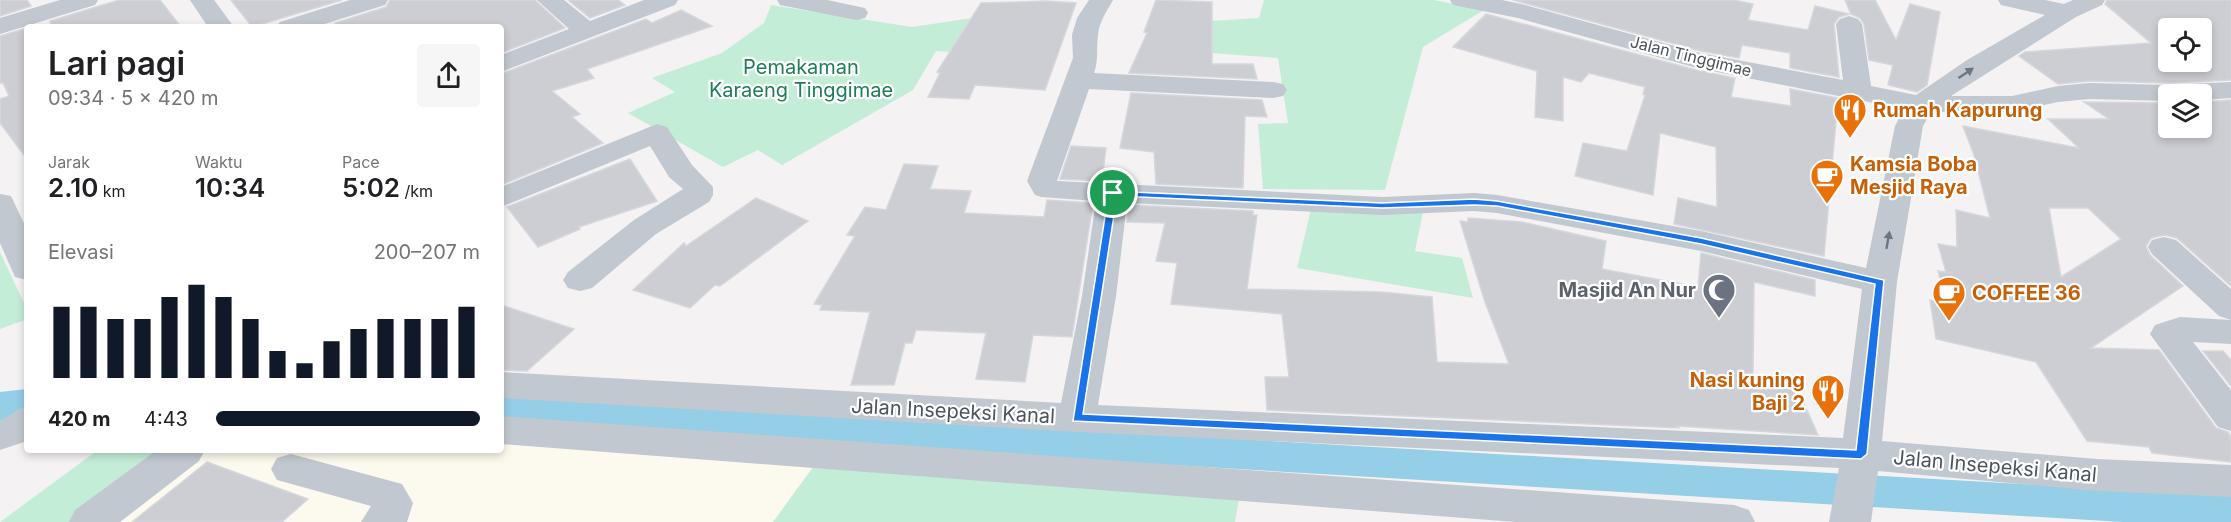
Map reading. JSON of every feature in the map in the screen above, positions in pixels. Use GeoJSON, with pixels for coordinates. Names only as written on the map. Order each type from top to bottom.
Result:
{"type":"FeatureCollection","features":[{"type":"Feature","properties":{"kind":"street"},"geometry":{"type":"LineString","coordinates":[[0,26],[86,0]]}},
{"type":"Feature","properties":{"kind":"street"},"geometry":{"type":"LineString","coordinates":[[202,0],[219,24]]}},
{"type":"Feature","properties":{"kind":"street"},"geometry":{"type":"LineString","coordinates":[[300,24],[376,0]]}},
{"type":"Feature","properties":{"kind":"street"},"geometry":{"type":"LineString","coordinates":[[549,0],[586,30]]}},
{"type":"Feature","properties":{"kind":"street"},"geometry":{"type":"LineString","coordinates":[[504,63],[666,0]]}},
{"type":"Feature","properties":{"kind":"street"},"geometry":{"type":"LineString","coordinates":[[789,0],[856,13]]}},
{"type":"Feature","properties":{"kind":"street"},"geometry":{"type":"LineString","coordinates":[[1101,0],[1090,18],[1084,35],[1086,58],[1043,185],[1052,190],[1382,206],[1474,202],[1497,204],[1701,241],[1880,282]]}},
{"type":"Feature","properties":{"kind":"street","name":"Jalan Tinggimae"},"geometry":{"type":"LineString","coordinates":[[1462,0],[1521,11],[1697,60],[1921,104],[2012,104],[2058,94],[2089,91],[2170,93],[2231,90]]}},
{"type":"Feature","properties":{"kind":"street"},"geometry":{"type":"LineString","coordinates":[[2010,0],[2080,6]]}},
{"type":"Feature","properties":{"kind":"street"},"geometry":{"type":"LineString","coordinates":[[1850,522],[1860,459],[1880,282],[1909,126],[1921,104],[1976,66],[2080,6]]}},
{"type":"Feature","properties":{"kind":"street"},"geometry":{"type":"LineString","coordinates":[[1849,24],[1857,91]]}},
{"type":"Feature","properties":{"kind":"street"},"geometry":{"type":"LineString","coordinates":[[1078,80],[1273,90]]}},
{"type":"Feature","properties":{"kind":"street"},"geometry":{"type":"LineString","coordinates":[[504,197],[657,133],[680,171],[698,187],[698,195],[645,227],[580,280]]}},
{"type":"Feature","properties":{"kind":"street"},"geometry":{"type":"LineString","coordinates":[[1077,418],[1113,193]]}},
{"type":"Feature","properties":{"kind":"street"},"geometry":{"type":"LineString","coordinates":[[0,203],[24,262]]}},
{"type":"Feature","properties":{"kind":"street"},"geometry":{"type":"LineString","coordinates":[[2164,247],[2231,308]]}},
{"type":"Feature","properties":{"kind":"street"},"geometry":{"type":"LineString","coordinates":[[2231,332],[2180,329],[2168,334],[2231,417]]}},
{"type":"Feature","properties":{"kind":"street","name":"Jalan Insepeksi Kanal"},"geometry":{"type":"LineString","coordinates":[[504,385],[2231,481]]}},
{"type":"Feature","properties":{"kind":"street"},"geometry":{"type":"LineString","coordinates":[[504,430],[1734,522]]}},
{"type":"Feature","properties":{"kind":"street"},"geometry":{"type":"LineString","coordinates":[[90,522],[181,453]]}},
{"type":"Feature","properties":{"kind":"street"},"geometry":{"type":"LineString","coordinates":[[291,469],[388,495],[393,504],[392,511],[382,522]]}},
{"type":"Feature","properties":{"kind":"shaded area"},"geometry":{"type":"Polygon","coordinates":[[[504,443],[816,463],[773,522],[92,522],[185,453],[504,453],[504,443]]]}},
{"type":"Feature","properties":{"kind":"green space"},"geometry":{"type":"Polygon","coordinates":[[[1264,0],[1434,0],[1484,10],[1423,47],[1385,190],[1263,189],[1258,124],[1288,123],[1278,58],[1211,53],[1210,21],[1259,18],[1264,0]]]}},
{"type":"Feature","properties":{"kind":"green space","name":"Pemakaman Karaeng Tinggimae"},"geometry":{"type":"Polygon","coordinates":[[[771,5],[912,27],[972,18],[1003,55],[936,51],[913,90],[782,165],[758,150],[723,167],[628,113],[675,92],[652,78],[722,53],[764,23],[771,5]]]}},
{"type":"Feature","properties":{"kind":"green space"},"geometry":{"type":"Polygon","coordinates":[[[1311,209],[1423,212],[1415,251],[1462,258],[1473,298],[1297,268],[1311,209]]]}},
{"type":"Feature","properties":{"kind":"green space"},"geometry":{"type":"Polygon","coordinates":[[[0,252],[24,303],[24,320],[0,329],[0,252]]]}},
{"type":"Feature","properties":{"kind":"green space"},"geometry":{"type":"Polygon","coordinates":[[[94,453],[160,455],[73,522],[0,522],[94,453]]]}},
{"type":"Feature","properties":{"kind":"green space"},"geometry":{"type":"Polygon","coordinates":[[[816,463],[1239,499],[1235,522],[773,522],[816,463]]]}},
{"type":"Feature","properties":{"kind":"building"},"geometry":{"type":"Polygon","coordinates":[[[0,0],[27,0],[31,6],[0,16],[0,0]]]}},
{"type":"Feature","properties":{"kind":"building"},"geometry":{"type":"Polygon","coordinates":[[[119,0],[160,0],[179,24],[50,24],[50,21],[119,0]]]}},
{"type":"Feature","properties":{"kind":"building"},"geometry":{"type":"Polygon","coordinates":[[[231,0],[342,0],[262,24],[250,24],[231,0]]]}},
{"type":"Feature","properties":{"kind":"building"},"geometry":{"type":"Polygon","coordinates":[[[390,0],[535,0],[565,28],[504,52],[504,24],[335,23],[386,7],[390,0]]]}},
{"type":"Feature","properties":{"kind":"building"},"geometry":{"type":"Polygon","coordinates":[[[568,0],[618,0],[625,5],[590,18],[568,0]]]}},
{"type":"Feature","properties":{"kind":"building"},"geometry":{"type":"Polygon","coordinates":[[[1156,0],[1212,2],[1212,64],[1253,64],[1257,79],[1129,73],[1147,33],[1144,32],[1156,0]]]}},
{"type":"Feature","properties":{"kind":"building"},"geometry":{"type":"Polygon","coordinates":[[[1513,0],[1734,0],[1753,4],[1748,20],[1808,30],[1815,6],[1849,14],[1839,17],[1834,24],[1839,77],[1790,68],[1790,53],[1742,45],[1739,58],[1701,51],[1513,0]]]}},
{"type":"Feature","properties":{"kind":"building"},"geometry":{"type":"Polygon","coordinates":[[[1845,0],[1875,0],[1896,40],[1910,4],[1940,12],[1927,85],[1917,92],[1888,85],[1893,65],[1869,60],[1864,24],[1860,18],[1851,14],[1845,0]]]}},
{"type":"Feature","properties":{"kind":"building"},"geometry":{"type":"Polygon","coordinates":[[[2107,0],[2231,0],[2231,80],[2170,83],[2089,81],[2058,84],[2019,56],[2025,52],[2151,43],[2105,4],[2107,0]]]}},
{"type":"Feature","properties":{"kind":"building"},"geometry":{"type":"Polygon","coordinates":[[[1047,1],[1076,3],[1045,90],[975,85],[969,99],[928,97],[940,73],[937,72],[981,3],[1047,1]]]}},
{"type":"Feature","properties":{"kind":"building"},"geometry":{"type":"Polygon","coordinates":[[[681,10],[712,26],[587,69],[594,78],[552,91],[580,114],[572,117],[603,143],[504,184],[504,73],[646,19],[652,23],[681,10]]]}},
{"type":"Feature","properties":{"kind":"building"},"geometry":{"type":"Polygon","coordinates":[[[1486,14],[1696,70],[1735,78],[1731,97],[1791,106],[1790,89],[1838,98],[1824,256],[1674,224],[1678,198],[1717,207],[1716,147],[1660,133],[1653,195],[1575,176],[1583,143],[1627,151],[1645,95],[1643,94],[1645,87],[1589,73],[1581,82],[1563,77],[1563,121],[1535,117],[1537,71],[1453,47],[1486,14]]]}},
{"type":"Feature","properties":{"kind":"building"},"geometry":{"type":"Polygon","coordinates":[[[24,29],[24,155],[0,123],[0,99],[9,96],[3,83],[0,83],[0,36],[24,29]]]}},
{"type":"Feature","properties":{"kind":"building"},"geometry":{"type":"Polygon","coordinates":[[[1131,93],[1262,100],[1267,117],[1245,116],[1243,188],[1156,184],[1154,152],[1120,148],[1131,93]]]}},
{"type":"Feature","properties":{"kind":"building"},"geometry":{"type":"Polygon","coordinates":[[[2231,100],[2231,286],[2177,238],[2165,235],[2151,238],[2146,246],[2150,255],[2183,286],[2091,348],[2159,350],[2216,428],[2228,432],[2231,437],[2231,462],[2152,453],[2149,447],[2087,441],[2036,362],[1936,339],[1930,300],[1947,304],[1938,271],[1946,272],[1938,244],[1957,247],[1956,210],[1990,218],[1974,155],[1963,126],[2079,148],[2048,119],[2109,119],[2084,102],[2158,103],[2158,138],[2212,138],[2212,101],[2231,100]],[[2049,208],[2061,277],[2121,239],[2088,208],[2049,208]]]}},
{"type":"Feature","properties":{"kind":"building"},"geometry":{"type":"Polygon","coordinates":[[[1071,146],[1106,148],[1102,181],[1060,179],[1071,146]]]}},
{"type":"Feature","properties":{"kind":"building"},"geometry":{"type":"Polygon","coordinates":[[[630,159],[657,201],[579,227],[580,229],[538,247],[507,207],[630,159]]]}},
{"type":"Feature","properties":{"kind":"building"},"geometry":{"type":"Polygon","coordinates":[[[904,164],[938,166],[930,189],[971,191],[964,213],[1044,217],[1047,200],[1093,203],[1072,337],[1033,335],[1025,382],[976,379],[986,333],[916,330],[912,343],[905,343],[894,385],[851,385],[870,312],[820,310],[822,305],[814,304],[855,236],[847,235],[865,207],[886,210],[904,164]]]}},
{"type":"Feature","properties":{"kind":"building"},"geometry":{"type":"Polygon","coordinates":[[[756,198],[808,221],[720,286],[715,285],[690,308],[633,290],[684,243],[686,246],[756,198]]]}},
{"type":"Feature","properties":{"kind":"building"},"geometry":{"type":"Polygon","coordinates":[[[1129,205],[1253,211],[1253,215],[1257,215],[1247,289],[1381,292],[1432,297],[1437,362],[1509,364],[1485,302],[1460,221],[1468,222],[1468,218],[1522,222],[1606,241],[1602,269],[1698,287],[1701,253],[1815,280],[1815,296],[1754,282],[1753,376],[1793,379],[1818,435],[1677,426],[1679,428],[1267,410],[1265,377],[1289,377],[1282,314],[1171,304],[1177,263],[1156,261],[1165,223],[1127,222],[1129,205]]]}},
{"type":"Feature","properties":{"kind":"building"},"geometry":{"type":"Polygon","coordinates":[[[504,306],[574,329],[527,371],[504,370],[504,306]]]}},
{"type":"Feature","properties":{"kind":"building"},"geometry":{"type":"Polygon","coordinates":[[[2203,351],[2223,351],[2231,360],[2231,386],[2203,351]]]}},
{"type":"Feature","properties":{"kind":"building"},"geometry":{"type":"Polygon","coordinates":[[[207,462],[308,499],[282,522],[132,522],[207,462]]]}},
{"type":"Feature","properties":{"kind":"waterway"},"geometry":{"type":"LineString","coordinates":[[0,406],[24,403]]}},
{"type":"Feature","properties":{"kind":"waterway"},"geometry":{"type":"LineString","coordinates":[[504,411],[2231,512]]}},
{"type":"Feature","properties":{"kind":"place","name":"Rumah Kapurung"},"geometry":{"type":"Point","coordinates":[1850,139]}},
{"type":"Feature","properties":{"kind":"place","name":"Kamsia Boba Mesjid Raya"},"geometry":{"type":"Point","coordinates":[1827,205]}},
{"type":"Feature","properties":{"kind":"place","name":"Masjid An Nur"},"geometry":{"type":"Point","coordinates":[1719,319]}},
{"type":"Feature","properties":{"kind":"place","name":"COFFEE 36"},"geometry":{"type":"Point","coordinates":[1949,322]}},
{"type":"Feature","properties":{"kind":"place","name":"Nasi kuning Baji 2"},"geometry":{"type":"Point","coordinates":[1828,420]}},
{"type":"Feature","properties":{"kind":"route"},"geometry":{"type":"LineString","coordinates":[[1113,193],[1382,206],[1450,202],[1497,204],[1701,241],[1880,282],[1861,454],[1077,418],[1113,193]]}}]}
